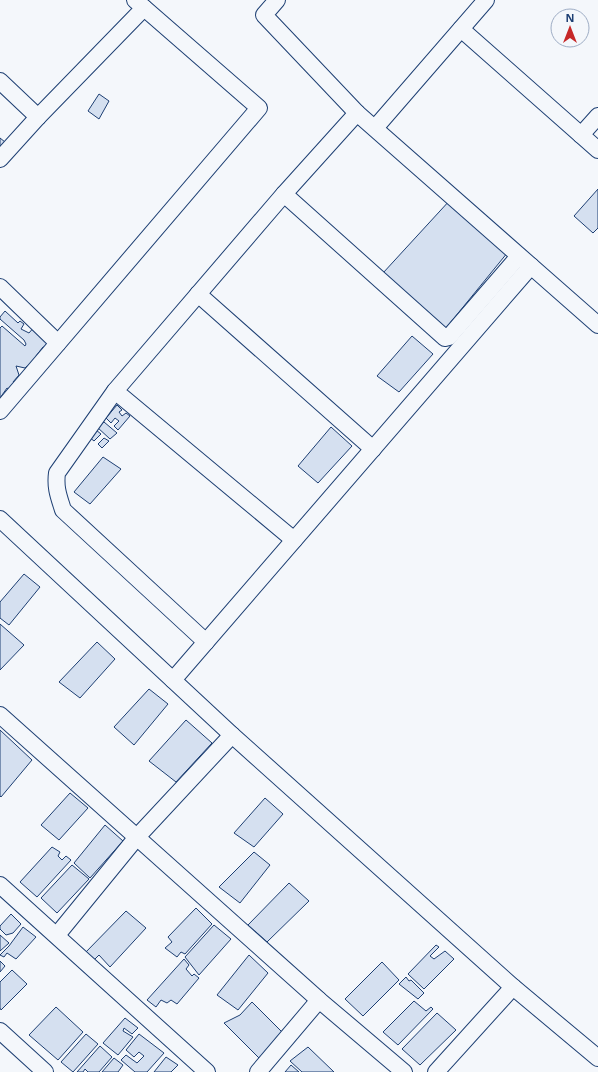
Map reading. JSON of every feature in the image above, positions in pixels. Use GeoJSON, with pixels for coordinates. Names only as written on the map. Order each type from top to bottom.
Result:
{"type":"FeatureCollection","features":[{"type":"Feature","properties":{"kind":"street"},"geometry":{"type":"LineString","coordinates":[[277,0],[264,15],[357,113],[598,325]]}},
{"type":"Feature","properties":{"kind":"street"},"geometry":{"type":"LineString","coordinates":[[375,128],[486,0]]}},
{"type":"Feature","properties":{"kind":"street"},"geometry":{"type":"LineString","coordinates":[[0,159],[139,4],[259,108],[0,411]]}},
{"type":"Feature","properties":{"kind":"street"},"geometry":{"type":"LineString","coordinates":[[461,29],[598,150]]}},
{"type":"Feature","properties":{"kind":"street"},"geometry":{"type":"LineString","coordinates":[[0,82],[38,117]]}},
{"type":"Feature","properties":{"kind":"street"},"geometry":{"type":"LineString","coordinates":[[206,642],[64,510],[56,483],[57,473],[115,391],[284,194],[357,113]]}},
{"type":"Feature","properties":{"kind":"street"},"geometry":{"type":"LineString","coordinates":[[581,136],[598,116]]}},
{"type":"Feature","properties":{"kind":"street"},"geometry":{"type":"LineString","coordinates":[[284,194],[445,338],[449,337],[525,261]]}},
{"type":"Feature","properties":{"kind":"street"},"geometry":{"type":"LineString","coordinates":[[173,680],[373,449],[525,261]]}},
{"type":"Feature","properties":{"kind":"street"},"geometry":{"type":"LineString","coordinates":[[0,287],[58,343]]}},
{"type":"Feature","properties":{"kind":"street"},"geometry":{"type":"LineString","coordinates":[[198,294],[373,449]]}},
{"type":"Feature","properties":{"kind":"street"},"geometry":{"type":"LineString","coordinates":[[115,391],[294,540]]}},
{"type":"Feature","properties":{"kind":"street"},"geometry":{"type":"LineString","coordinates":[[0,519],[232,735],[513,987],[598,1058]]}},
{"type":"Feature","properties":{"kind":"street"},"geometry":{"type":"LineString","coordinates":[[0,715],[319,1000],[404,1072]]}},
{"type":"Feature","properties":{"kind":"street"},"geometry":{"type":"LineString","coordinates":[[57,935],[137,837],[232,735]]}},
{"type":"Feature","properties":{"kind":"street"},"geometry":{"type":"LineString","coordinates":[[0,885],[207,1072]]}},
{"type":"Feature","properties":{"kind":"street"},"geometry":{"type":"LineString","coordinates":[[436,1072],[513,987]]}},
{"type":"Feature","properties":{"kind":"street"},"geometry":{"type":"LineString","coordinates":[[258,1072],[319,1000]]}},
{"type":"Feature","properties":{"kind":"street"},"geometry":{"type":"LineString","coordinates":[[0,1031],[46,1072]]}},
{"type":"Feature","properties":{"kind":"building"},"geometry":{"type":"Polygon","coordinates":[[[99,94],[109,101],[99,119],[88,111],[99,94]]]}},
{"type":"Feature","properties":{"kind":"building"},"geometry":{"type":"Polygon","coordinates":[[[0,138],[5,142],[0,148],[0,138]]]}},
{"type":"Feature","properties":{"kind":"building"},"geometry":{"type":"Polygon","coordinates":[[[598,189],[598,228],[593,233],[574,216],[598,189]]]}},
{"type":"Feature","properties":{"kind":"building"},"geometry":{"type":"Polygon","coordinates":[[[451,199],[508,252],[446,328],[383,273],[451,199]]]}},
{"type":"Feature","properties":{"kind":"building"},"geometry":{"type":"Polygon","coordinates":[[[5,311],[18,323],[20,321],[24,324],[21,329],[29,333],[35,326],[47,339],[48,348],[43,347],[36,356],[39,360],[31,367],[27,366],[25,368],[16,366],[19,375],[13,382],[16,385],[10,390],[7,388],[0,398],[0,328],[2,326],[25,346],[26,344],[24,340],[0,319],[5,311]]]}},
{"type":"Feature","properties":{"kind":"building"},"geometry":{"type":"Polygon","coordinates":[[[412,336],[433,354],[399,392],[377,376],[412,336]]]}},
{"type":"Feature","properties":{"kind":"building"},"geometry":{"type":"Polygon","coordinates":[[[117,405],[122,410],[119,412],[122,416],[126,413],[130,416],[118,430],[114,426],[119,421],[115,418],[111,423],[106,418],[117,405]]]}},
{"type":"Feature","properties":{"kind":"building"},"geometry":{"type":"Polygon","coordinates":[[[104,422],[117,433],[110,439],[97,427],[104,422]]]}},
{"type":"Feature","properties":{"kind":"building"},"geometry":{"type":"Polygon","coordinates":[[[331,427],[352,446],[318,483],[298,466],[331,427]]]}},
{"type":"Feature","properties":{"kind":"building"},"geometry":{"type":"Polygon","coordinates":[[[96,430],[101,434],[94,441],[89,437],[96,430]]]}},
{"type":"Feature","properties":{"kind":"building"},"geometry":{"type":"Polygon","coordinates":[[[104,438],[109,441],[102,448],[98,444],[104,438]]]}},
{"type":"Feature","properties":{"kind":"building"},"geometry":{"type":"Polygon","coordinates":[[[103,457],[121,469],[90,504],[74,492],[103,457]]]}},
{"type":"Feature","properties":{"kind":"building"},"geometry":{"type":"Polygon","coordinates":[[[24,574],[40,587],[9,625],[0,618],[0,602],[24,574]]]}},
{"type":"Feature","properties":{"kind":"building"},"geometry":{"type":"Polygon","coordinates":[[[0,624],[24,645],[0,670],[0,624]]]}},
{"type":"Feature","properties":{"kind":"building"},"geometry":{"type":"Polygon","coordinates":[[[97,642],[115,659],[80,698],[59,682],[97,642]]]}},
{"type":"Feature","properties":{"kind":"building"},"geometry":{"type":"Polygon","coordinates":[[[149,689],[168,704],[134,745],[114,727],[149,689]]]}},
{"type":"Feature","properties":{"kind":"building"},"geometry":{"type":"Polygon","coordinates":[[[186,720],[212,743],[176,782],[149,761],[186,720]]]}},
{"type":"Feature","properties":{"kind":"building"},"geometry":{"type":"Polygon","coordinates":[[[0,730],[32,760],[1,797],[0,796],[0,730]]]}},
{"type":"Feature","properties":{"kind":"building"},"geometry":{"type":"Polygon","coordinates":[[[70,793],[88,808],[59,840],[41,825],[70,793]]]}},
{"type":"Feature","properties":{"kind":"building"},"geometry":{"type":"Polygon","coordinates":[[[265,798],[283,814],[254,847],[234,833],[265,798]]]}},
{"type":"Feature","properties":{"kind":"building"},"geometry":{"type":"Polygon","coordinates":[[[105,825],[123,841],[90,878],[74,863],[105,825]]]}},
{"type":"Feature","properties":{"kind":"building"},"geometry":{"type":"Polygon","coordinates":[[[52,847],[60,852],[58,856],[62,860],[66,856],[71,860],[37,897],[20,882],[52,847]]]}},
{"type":"Feature","properties":{"kind":"building"},"geometry":{"type":"Polygon","coordinates":[[[254,852],[270,865],[240,903],[219,887],[254,852]]]}},
{"type":"Feature","properties":{"kind":"building"},"geometry":{"type":"Polygon","coordinates":[[[72,865],[89,879],[57,913],[41,898],[72,865]]]}},
{"type":"Feature","properties":{"kind":"building"},"geometry":{"type":"Polygon","coordinates":[[[289,883],[309,901],[267,942],[248,925],[289,883]]]}},
{"type":"Feature","properties":{"kind":"building"},"geometry":{"type":"Polygon","coordinates":[[[196,908],[212,924],[185,954],[181,952],[177,957],[165,948],[172,942],[168,937],[196,908]]]}},
{"type":"Feature","properties":{"kind":"building"},"geometry":{"type":"Polygon","coordinates":[[[126,911],[146,928],[110,967],[99,955],[93,961],[84,954],[126,911]]]}},
{"type":"Feature","properties":{"kind":"building"},"geometry":{"type":"Polygon","coordinates":[[[11,914],[21,924],[13,933],[6,935],[0,929],[0,926],[11,914]]]}},
{"type":"Feature","properties":{"kind":"building"},"geometry":{"type":"Polygon","coordinates":[[[214,925],[231,939],[199,975],[185,957],[214,925]]]}},
{"type":"Feature","properties":{"kind":"building"},"geometry":{"type":"Polygon","coordinates":[[[23,927],[36,937],[16,959],[7,953],[4,957],[0,955],[9,946],[23,927]]]}},
{"type":"Feature","properties":{"kind":"building"},"geometry":{"type":"Polygon","coordinates":[[[0,935],[9,943],[0,951],[0,935]]]}},
{"type":"Feature","properties":{"kind":"building"},"geometry":{"type":"Polygon","coordinates":[[[436,945],[439,947],[430,956],[434,959],[445,951],[454,959],[424,989],[408,974],[436,945]]]}},
{"type":"Feature","properties":{"kind":"building"},"geometry":{"type":"Polygon","coordinates":[[[249,955],[268,973],[238,1010],[217,995],[249,955]]]}},
{"type":"Feature","properties":{"kind":"building"},"geometry":{"type":"Polygon","coordinates":[[[184,959],[189,965],[186,969],[192,976],[194,974],[199,978],[177,1004],[171,1000],[167,1003],[161,1000],[156,1007],[147,1000],[184,959]]]}},
{"type":"Feature","properties":{"kind":"building"},"geometry":{"type":"Polygon","coordinates":[[[0,961],[5,966],[0,972],[0,961]]]}},
{"type":"Feature","properties":{"kind":"building"},"geometry":{"type":"Polygon","coordinates":[[[382,962],[399,980],[363,1016],[345,999],[382,962]]]}},
{"type":"Feature","properties":{"kind":"building"},"geometry":{"type":"Polygon","coordinates":[[[12,970],[27,984],[1,1010],[0,982],[12,970]]]}},
{"type":"Feature","properties":{"kind":"building"},"geometry":{"type":"Polygon","coordinates":[[[406,977],[424,993],[418,999],[399,984],[406,977]]]}},
{"type":"Feature","properties":{"kind":"building"},"geometry":{"type":"Polygon","coordinates":[[[414,1001],[426,1011],[431,1007],[433,1009],[398,1045],[383,1032],[414,1001]]]}},
{"type":"Feature","properties":{"kind":"building"},"geometry":{"type":"Polygon","coordinates":[[[252,1002],[283,1033],[260,1059],[224,1023],[240,1015],[252,1002]]]}},
{"type":"Feature","properties":{"kind":"building"},"geometry":{"type":"Polygon","coordinates":[[[56,1007],[83,1032],[58,1060],[29,1035],[56,1007]]]}},
{"type":"Feature","properties":{"kind":"building"},"geometry":{"type":"Polygon","coordinates":[[[437,1013],[456,1030],[420,1065],[402,1049],[437,1013]]]}},
{"type":"Feature","properties":{"kind":"building"},"geometry":{"type":"Polygon","coordinates":[[[125,1018],[138,1028],[132,1034],[124,1028],[123,1031],[133,1037],[118,1055],[103,1043],[125,1018]]]}},
{"type":"Feature","properties":{"kind":"building"},"geometry":{"type":"Polygon","coordinates":[[[86,1034],[98,1044],[73,1072],[61,1062],[86,1034]]]}},
{"type":"Feature","properties":{"kind":"building"},"geometry":{"type":"Polygon","coordinates":[[[139,1034],[164,1053],[147,1072],[135,1072],[121,1060],[126,1055],[137,1063],[144,1056],[139,1052],[134,1057],[126,1050],[139,1034]]]}},
{"type":"Feature","properties":{"kind":"building"},"geometry":{"type":"Polygon","coordinates":[[[100,1046],[112,1057],[99,1072],[88,1072],[85,1069],[83,1072],[77,1072],[100,1046]]]}},
{"type":"Feature","properties":{"kind":"building"},"geometry":{"type":"Polygon","coordinates":[[[308,1047],[334,1072],[302,1072],[290,1061],[308,1047]]]}},
{"type":"Feature","properties":{"kind":"building"},"geometry":{"type":"Polygon","coordinates":[[[166,1057],[178,1065],[171,1072],[154,1072],[166,1057]]]}},
{"type":"Feature","properties":{"kind":"building"},"geometry":{"type":"Polygon","coordinates":[[[114,1058],[123,1065],[118,1072],[102,1072],[114,1058]]]}},
{"type":"Feature","properties":{"kind":"building"},"geometry":{"type":"Polygon","coordinates":[[[291,1065],[299,1072],[285,1072],[291,1065]]]}}]}
